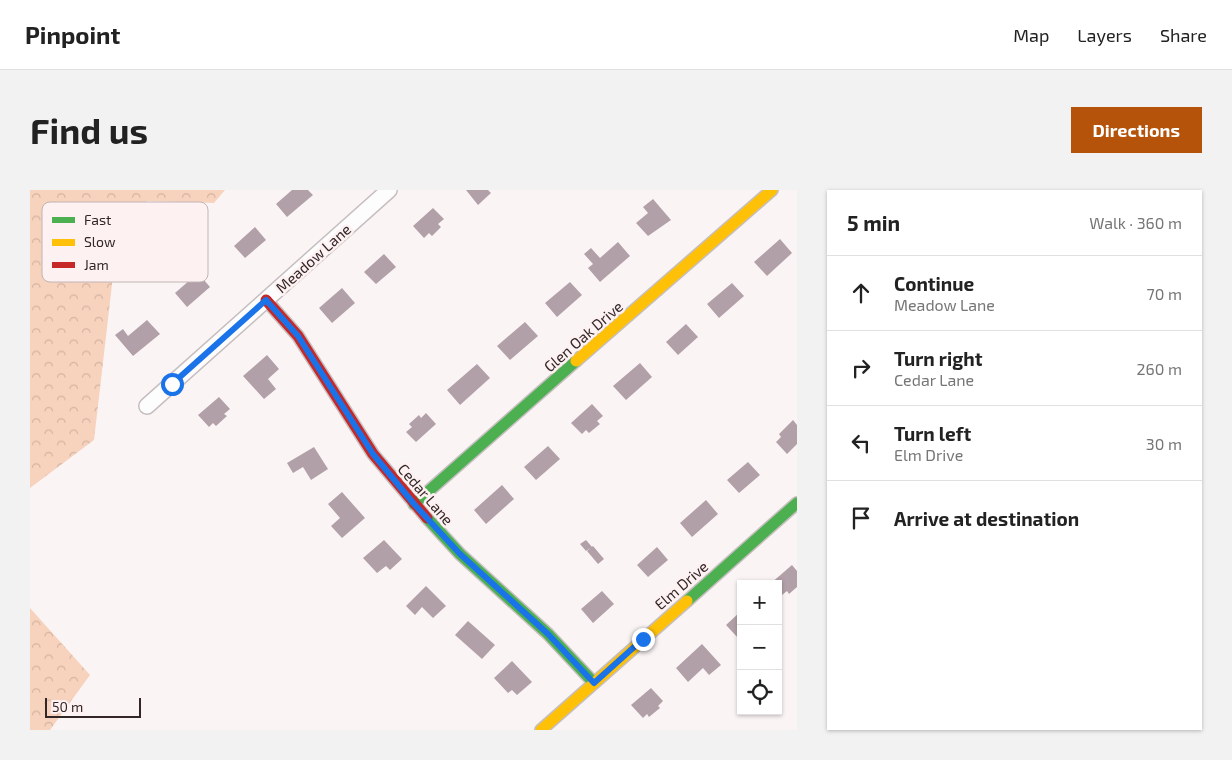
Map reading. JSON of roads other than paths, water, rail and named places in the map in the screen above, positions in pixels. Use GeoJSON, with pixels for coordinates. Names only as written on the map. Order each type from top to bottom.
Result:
{"type":"FeatureCollection","features":[{"type":"Feature","properties":{"kind":"street","name":"Meadow Lane"},"geometry":{"type":"LineString","coordinates":[[147,406],[389,190]]}},
{"type":"Feature","properties":{"kind":"street","name":"Glen Oak Drive"},"geometry":{"type":"LineString","coordinates":[[414,504],[772,190]]}},
{"type":"Feature","properties":{"kind":"street","name":"Cedar Lane"},"geometry":{"type":"LineString","coordinates":[[266,300],[298,336],[373,454],[414,504],[460,554],[548,634],[594,683]]}},
{"type":"Feature","properties":{"kind":"street","name":"Elm Drive"},"geometry":{"type":"LineString","coordinates":[[541,730],[797,503]]}}]}
